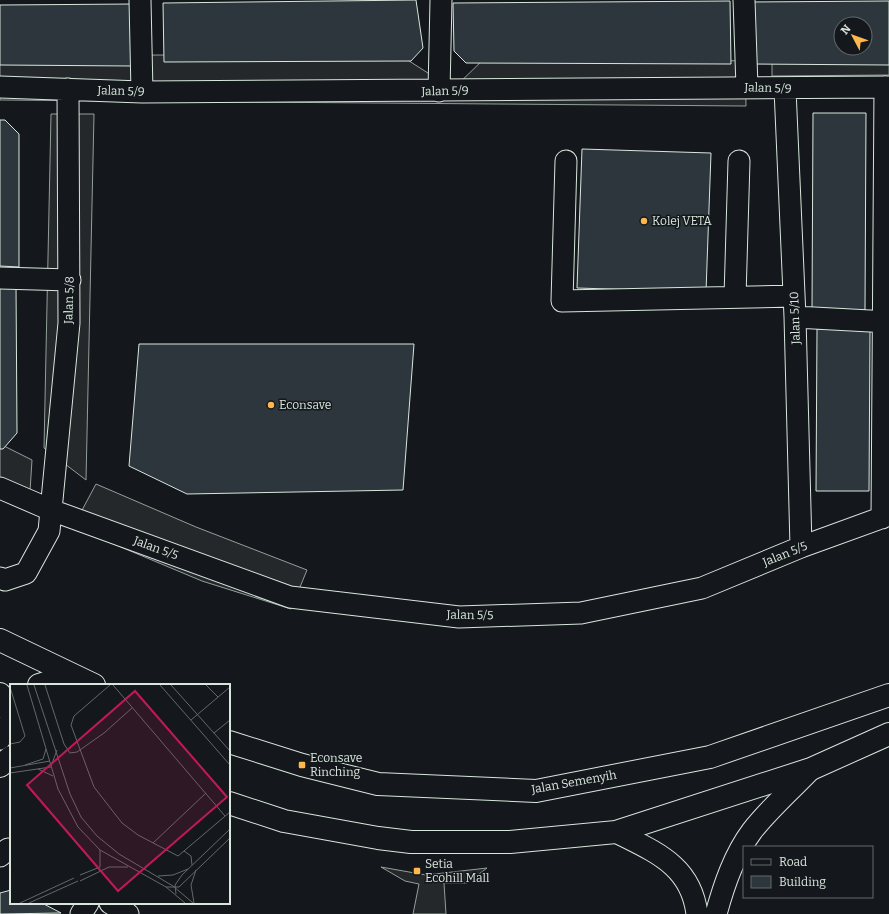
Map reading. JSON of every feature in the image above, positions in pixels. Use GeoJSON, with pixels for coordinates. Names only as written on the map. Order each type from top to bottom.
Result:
{"type":"FeatureCollection","features":[{"type":"Feature","properties":{"kind":"main road"},"geometry":{"type":"LineString","coordinates":[[0,640],[72,676],[92,684]]}},
{"type":"Feature","properties":{"kind":"main road"},"geometry":{"type":"LineString","coordinates":[[43,684],[72,676]]}},
{"type":"Feature","properties":{"kind":"main road","name":"Jalan Semenyih"},"geometry":{"type":"LineString","coordinates":[[230,742],[302,765],[378,784],[536,791],[710,757],[889,695]]}},
{"type":"Feature","properties":{"kind":"main road"},"geometry":{"type":"LineString","coordinates":[[230,803],[284,821],[378,838],[411,842],[510,842],[616,832],[811,768],[889,734]]}},
{"type":"Feature","properties":{"kind":"main road"},"geometry":{"type":"LineString","coordinates":[[0,766],[10,758]]}},
{"type":"Feature","properties":{"kind":"street"},"geometry":{"type":"LineString","coordinates":[[140,0],[142,92]]}},
{"type":"Feature","properties":{"kind":"street"},"geometry":{"type":"LineString","coordinates":[[439,91],[441,0]]}},
{"type":"Feature","properties":{"kind":"street"},"geometry":{"type":"LineString","coordinates":[[744,0],[747,87]]}},
{"type":"Feature","properties":{"kind":"street","name":"Jalan 5/9"},"geometry":{"type":"LineString","coordinates":[[0,87],[142,92],[439,91],[747,87],[784,89],[887,87]]}},
{"type":"Feature","properties":{"kind":"street"},"geometry":{"type":"LineString","coordinates":[[886,516],[887,87]]}},
{"type":"Feature","properties":{"kind":"street","name":"Jalan 5/8"},"geometry":{"type":"LineString","coordinates":[[0,578],[5,580],[26,573],[49,531],[69,323],[68,89]]}},
{"type":"Feature","properties":{"kind":"street","name":"Jalan 5/10"},"geometry":{"type":"LineString","coordinates":[[784,89],[795,317],[801,547]]}},
{"type":"Feature","properties":{"kind":"street"},"geometry":{"type":"LineString","coordinates":[[566,160],[562,301],[794,296]]}},
{"type":"Feature","properties":{"kind":"street"},"geometry":{"type":"LineString","coordinates":[[735,297],[739,160]]}},
{"type":"Feature","properties":{"kind":"street"},"geometry":{"type":"LineString","coordinates":[[0,278],[70,280]]}},
{"type":"Feature","properties":{"kind":"street"},"geometry":{"type":"LineString","coordinates":[[795,317],[886,322]]}},
{"type":"Feature","properties":{"kind":"street","name":"Jalan 5/5"},"geometry":{"type":"LineString","coordinates":[[0,488],[51,510],[290,597],[459,617],[589,612],[702,588],[801,547],[886,516]]}},
{"type":"Feature","properties":{"kind":"street"},"geometry":{"type":"LineString","coordinates":[[0,637],[19,650]]}},
{"type":"Feature","properties":{"kind":"street"},"geometry":{"type":"LineString","coordinates":[[0,739],[10,722]]}},
{"type":"Feature","properties":{"kind":"street"},"geometry":{"type":"LineString","coordinates":[[743,846],[753,830],[811,768]]}},
{"type":"Feature","properties":{"kind":"street"},"geometry":{"type":"LineString","coordinates":[[616,832],[658,853],[688,881],[695,902],[697,914]]}},
{"type":"Feature","properties":{"kind":"street"},"geometry":{"type":"LineString","coordinates":[[716,914],[723,889],[735,859],[743,846]]}},
{"type":"Feature","properties":{"kind":"street"},"geometry":{"type":"LineString","coordinates":[[81,914],[87,904]]}},
{"type":"Feature","properties":{"kind":"street"},"geometry":{"type":"LineString","coordinates":[[112,904],[128,914]]}},
{"type":"Feature","properties":{"kind":"shaded area"},"geometry":{"type":"Polygon","coordinates":[[[160,55],[406,59],[453,89],[487,56],[745,61],[746,106],[0,100],[0,57],[160,55]]]}},
{"type":"Feature","properties":{"kind":"shaded area"},"geometry":{"type":"Polygon","coordinates":[[[772,58],[889,58],[889,75],[772,76],[772,58]]]}},
{"type":"Feature","properties":{"kind":"shaded area"},"geometry":{"type":"Polygon","coordinates":[[[51,114],[94,114],[86,480],[44,448],[51,114]]]}},
{"type":"Feature","properties":{"kind":"shaded area"},"geometry":{"type":"Polygon","coordinates":[[[0,444],[32,460],[29,507],[0,492],[0,444]]]}},
{"type":"Feature","properties":{"kind":"shaded area"},"geometry":{"type":"Polygon","coordinates":[[[96,484],[196,527],[307,570],[291,609],[202,581],[73,527],[96,484]]]}},
{"type":"Feature","properties":{"kind":"shaded area"},"geometry":{"type":"Polygon","coordinates":[[[381,867],[426,875],[487,868],[467,883],[444,883],[446,914],[413,914],[419,884],[405,881],[381,867]]]}},
{"type":"Feature","properties":{"kind":"building"},"geometry":{"type":"Polygon","coordinates":[[[416,0],[423,48],[411,61],[164,62],[163,3],[416,0]]]}},
{"type":"Feature","properties":{"kind":"building"},"geometry":{"type":"Polygon","coordinates":[[[730,1],[731,64],[466,63],[454,51],[453,3],[730,1]]]}},
{"type":"Feature","properties":{"kind":"building"},"geometry":{"type":"Polygon","coordinates":[[[889,1],[889,65],[750,64],[751,2],[889,1]]]}},
{"type":"Feature","properties":{"kind":"building"},"geometry":{"type":"Polygon","coordinates":[[[133,4],[133,66],[0,65],[0,5],[133,4]]]}},
{"type":"Feature","properties":{"kind":"building"},"geometry":{"type":"Polygon","coordinates":[[[813,113],[866,113],[865,310],[812,311],[813,113]]]}},
{"type":"Feature","properties":{"kind":"building"},"geometry":{"type":"Polygon","coordinates":[[[0,120],[5,120],[19,134],[19,267],[0,266],[0,120]]]}},
{"type":"Feature","properties":{"kind":"building","name":"Kolej VETA"},"geometry":{"type":"Polygon","coordinates":[[[582,149],[711,153],[706,292],[577,288],[582,149]]]}},
{"type":"Feature","properties":{"kind":"building"},"geometry":{"type":"Polygon","coordinates":[[[0,285],[16,285],[17,433],[3,449],[0,449],[0,285]]]}},
{"type":"Feature","properties":{"kind":"building"},"geometry":{"type":"Polygon","coordinates":[[[817,329],[870,329],[869,491],[816,491],[817,329]]]}},
{"type":"Feature","properties":{"kind":"building","name":"Econsave"},"geometry":{"type":"Polygon","coordinates":[[[139,344],[414,344],[403,490],[187,494],[129,466],[139,344]]]}},
{"type":"Feature","properties":{"kind":"building"},"geometry":{"type":"Polygon","coordinates":[[[10,890],[10,904],[44,904],[61,913],[0,914],[0,893],[10,890]]]}},
{"type":"Feature","properties":{"kind":"place","name":"Kolej VETA"},"geometry":{"type":"Point","coordinates":[644,221]}},
{"type":"Feature","properties":{"kind":"place","name":"Econsave"},"geometry":{"type":"Point","coordinates":[271,405]}},
{"type":"Feature","properties":{"kind":"place","name":"Econsave Rinching"},"geometry":{"type":"Point","coordinates":[302,765]}},
{"type":"Feature","properties":{"kind":"place","name":"Setia Ecohill Mall"},"geometry":{"type":"Point","coordinates":[417,871]}}]}
